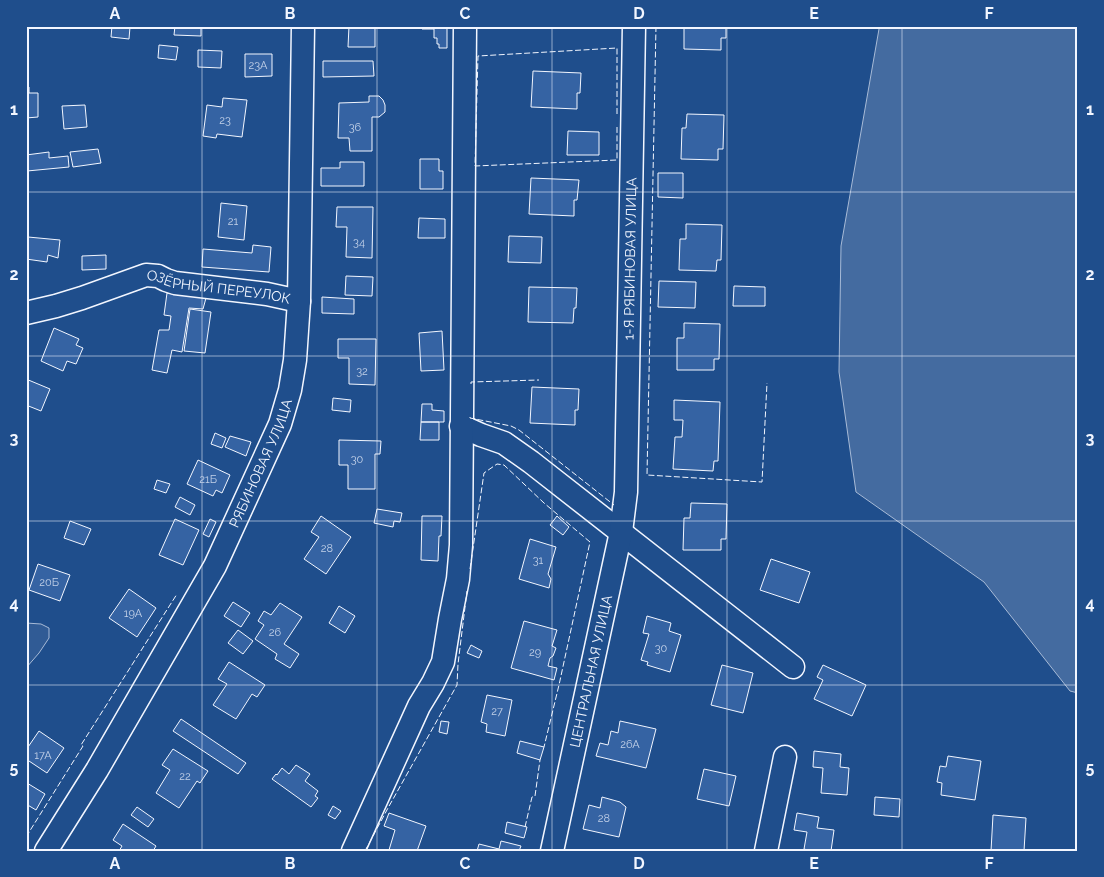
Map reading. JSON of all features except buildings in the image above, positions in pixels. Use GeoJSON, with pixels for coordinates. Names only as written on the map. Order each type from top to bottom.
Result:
{"type":"FeatureCollection","features":[{"type":"Feature","properties":{"kind":"street","name":"РЯБИНОВАЯ УЛИЦА"},"geometry":{"type":"LineString","coordinates":[[46,851],[96,770],[215,566],[280,424],[290,390],[295,360],[299,301],[303,26]]}},
{"type":"Feature","properties":{"kind":"street"},"geometry":{"type":"LineString","coordinates":[[353,851],[419,706],[443,662],[458,579],[461,544],[465,26]]}},
{"type":"Feature","properties":{"kind":"street","name":"1-Я РЯБИНОВАЯ УЛИЦА"},"geometry":{"type":"LineString","coordinates":[[626,492],[634,26]]}},
{"type":"Feature","properties":{"kind":"street","name":"ОЗЁРНЫЙ ПЕРЕУЛОК"},"geometry":{"type":"LineString","coordinates":[[26,313],[82,298],[146,275],[158,276],[175,283],[267,294],[299,301]]}},
{"type":"Feature","properties":{"kind":"street"},"geometry":{"type":"LineString","coordinates":[[461,426],[504,444],[531,462],[793,667]]}},
{"type":"Feature","properties":{"kind":"street","name":"ЦЕНТРАЛЬНАЯ УЛИЦА"},"geometry":{"type":"LineString","coordinates":[[552,851],[621,532],[626,492]]}},
{"type":"Feature","properties":{"kind":"street"},"geometry":{"type":"LineString","coordinates":[[766,851],[785,757]]}},
{"type":"Feature","properties":{"kind":"shaded area"},"geometry":{"type":"Polygon","coordinates":[[[881,26],[1078,26],[1078,693],[1070,691],[984,582],[856,492],[839,372],[841,246],[881,26]]]}},
{"type":"Feature","properties":{"kind":"shaded area"},"geometry":{"type":"Polygon","coordinates":[[[26,623],[41,624],[49,628],[49,638],[26,668],[26,623]]]}},
{"type":"Feature","properties":{"kind":"fence"},"geometry":{"type":"LineString","coordinates":[[656,26],[647,475],[762,482],[767,383]]}},
{"type":"Feature","properties":{"kind":"fence"},"geometry":{"type":"LineString","coordinates":[[617,114],[617,48],[478,56],[475,166],[617,160],[617,127]]}},
{"type":"Feature","properties":{"kind":"fence"},"geometry":{"type":"LineString","coordinates":[[471,384],[471,382],[539,380]]}},
{"type":"Feature","properties":{"kind":"fence"},"geometry":{"type":"LineString","coordinates":[[470,417],[511,426],[519,430],[614,505]]}},
{"type":"Feature","properties":{"kind":"fence"},"geometry":{"type":"LineString","coordinates":[[470,569],[484,473],[497,464],[504,465],[544,503],[590,542],[544,747]]}},
{"type":"Feature","properties":{"kind":"fence"},"geometry":{"type":"LineString","coordinates":[[365,851],[457,685],[467,591]]}},
{"type":"Feature","properties":{"kind":"fence"},"geometry":{"type":"LineString","coordinates":[[26,837],[83,746],[81,745],[177,594]]}},
{"type":"Feature","properties":{"kind":"fence"},"geometry":{"type":"LineString","coordinates":[[525,827],[532,797],[535,796],[540,760]]}}]}
